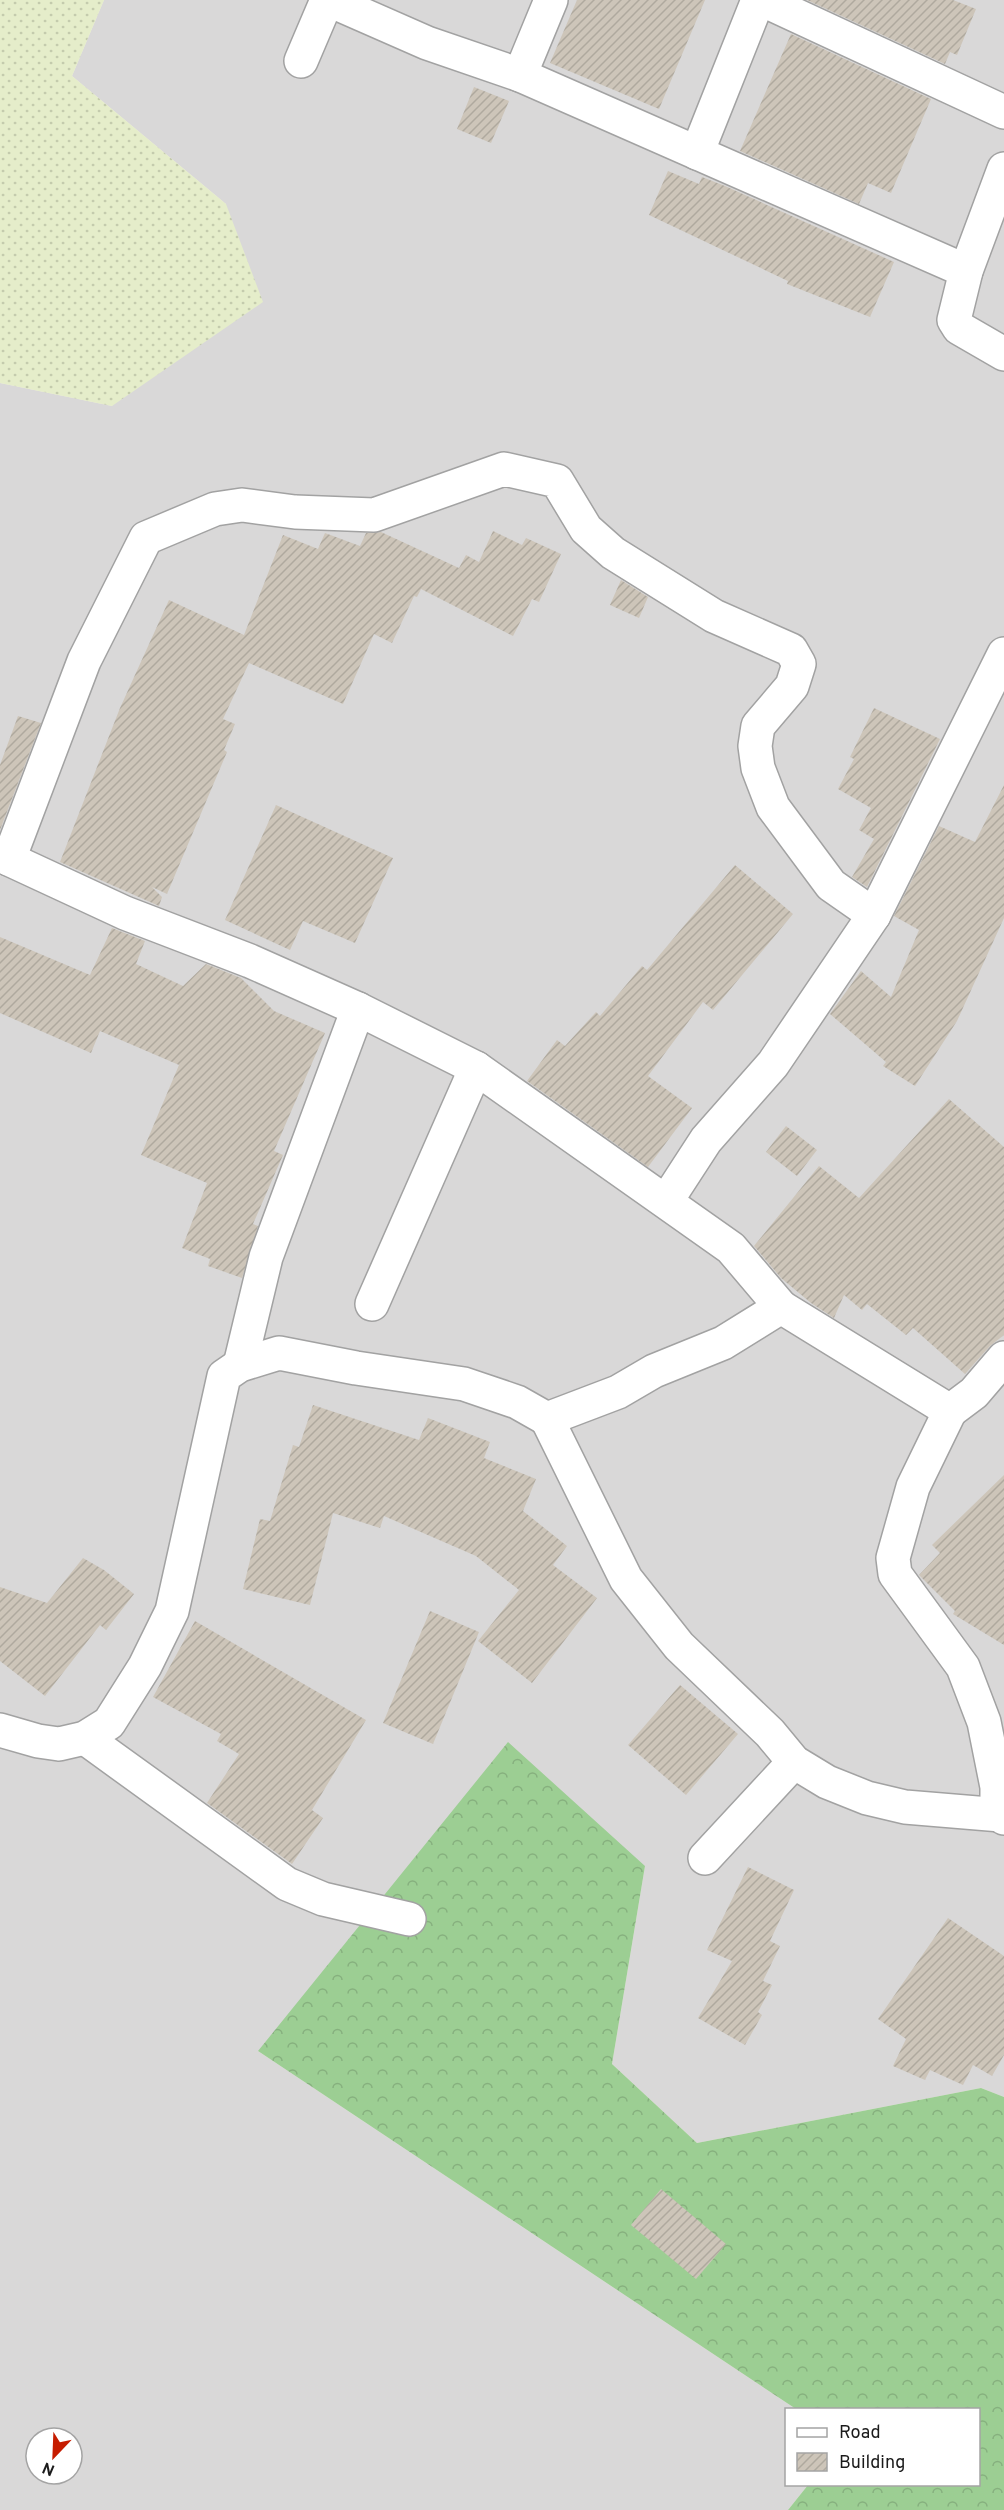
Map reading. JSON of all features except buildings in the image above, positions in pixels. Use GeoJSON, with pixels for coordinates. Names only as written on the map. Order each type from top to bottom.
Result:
{"type":"FeatureCollection","features":[{"type":"Feature","properties":{"kind":"street"},"geometry":{"type":"LineString","coordinates":[[301,61],[328,0],[427,43],[520,75],[966,271]]}},
{"type":"Feature","properties":{"kind":"street"},"geometry":{"type":"LineString","coordinates":[[520,75],[551,0]]}},
{"type":"Feature","properties":{"kind":"street"},"geometry":{"type":"LineString","coordinates":[[697,153],[760,0],[1004,112]]}},
{"type":"Feature","properties":{"kind":"street"},"geometry":{"type":"LineString","coordinates":[[1004,169],[966,271],[954,311],[956,324],[1004,354]]}},
{"type":"Feature","properties":{"kind":"street"},"geometry":{"type":"LineString","coordinates":[[874,915],[831,885],[778,815],[764,790],[755,746],[758,726],[792,686],[799,664],[791,650],[714,616],[613,553],[586,529],[557,481],[504,469],[374,515],[295,512],[242,505],[215,509],[146,538],[84,661],[5,857],[125,914],[250,961],[358,1009],[476,1068],[667,1200],[731,1248],[781,1307],[950,1410]]}},
{"type":"Feature","properties":{"kind":"street"},"geometry":{"type":"LineString","coordinates":[[667,1200],[706,1140],[773,1064],[874,915],[1004,654]]}},
{"type":"Feature","properties":{"kind":"street"},"geometry":{"type":"LineString","coordinates":[[240,1365],[266,1257],[358,1009]]}},
{"type":"Feature","properties":{"kind":"street"},"geometry":{"type":"LineString","coordinates":[[372,1304],[476,1068]]}},
{"type":"Feature","properties":{"kind":"street"},"geometry":{"type":"LineString","coordinates":[[547,1419],[618,1392],[654,1371],[723,1343],[781,1307]]}},
{"type":"Feature","properties":{"kind":"street"},"geometry":{"type":"LineString","coordinates":[[0,1730],[38,1741],[59,1744],[86,1738],[109,1723],[145,1666],[172,1611],[224,1376],[240,1365],[279,1353],[356,1368],[464,1384],[518,1402],[547,1419],[626,1579],[679,1646],[770,1733],[794,1762],[827,1782],[867,1798],[905,1807],[1003,1816],[994,1717],[963,1667],[895,1574],[892,1558],[913,1487],[950,1410],[974,1393],[1004,1358]]}},
{"type":"Feature","properties":{"kind":"street"},"geometry":{"type":"LineString","coordinates":[[86,1738],[287,1884],[323,1899],[408,1919]]}},
{"type":"Feature","properties":{"kind":"street"},"geometry":{"type":"LineString","coordinates":[[705,1858],[794,1762]]}},
{"type":"Feature","properties":{"kind":"shaded area"},"geometry":{"type":"Polygon","coordinates":[[[104,0],[1004,0],[1004,2097],[981,2088],[697,2143],[612,2064],[645,1866],[258,2051],[794,2408],[785,2408],[785,2486],[807,2486],[788,2510],[0,2510],[0,383],[112,406],[226,204],[72,76],[104,0]]]}},
{"type":"Feature","properties":{"kind":"green space"},"geometry":{"type":"Polygon","coordinates":[[[0,0],[104,0],[72,76],[226,204],[263,302],[112,406],[0,383],[0,0]]]}},
{"type":"Feature","properties":{"kind":"green space"},"geometry":{"type":"Polygon","coordinates":[[[508,1742],[645,1866],[612,2064],[697,2143],[981,2088],[1004,2097],[1004,2510],[788,2510],[807,2486],[980,2486],[980,2408],[794,2408],[258,2051],[508,1742]]]}}]}
